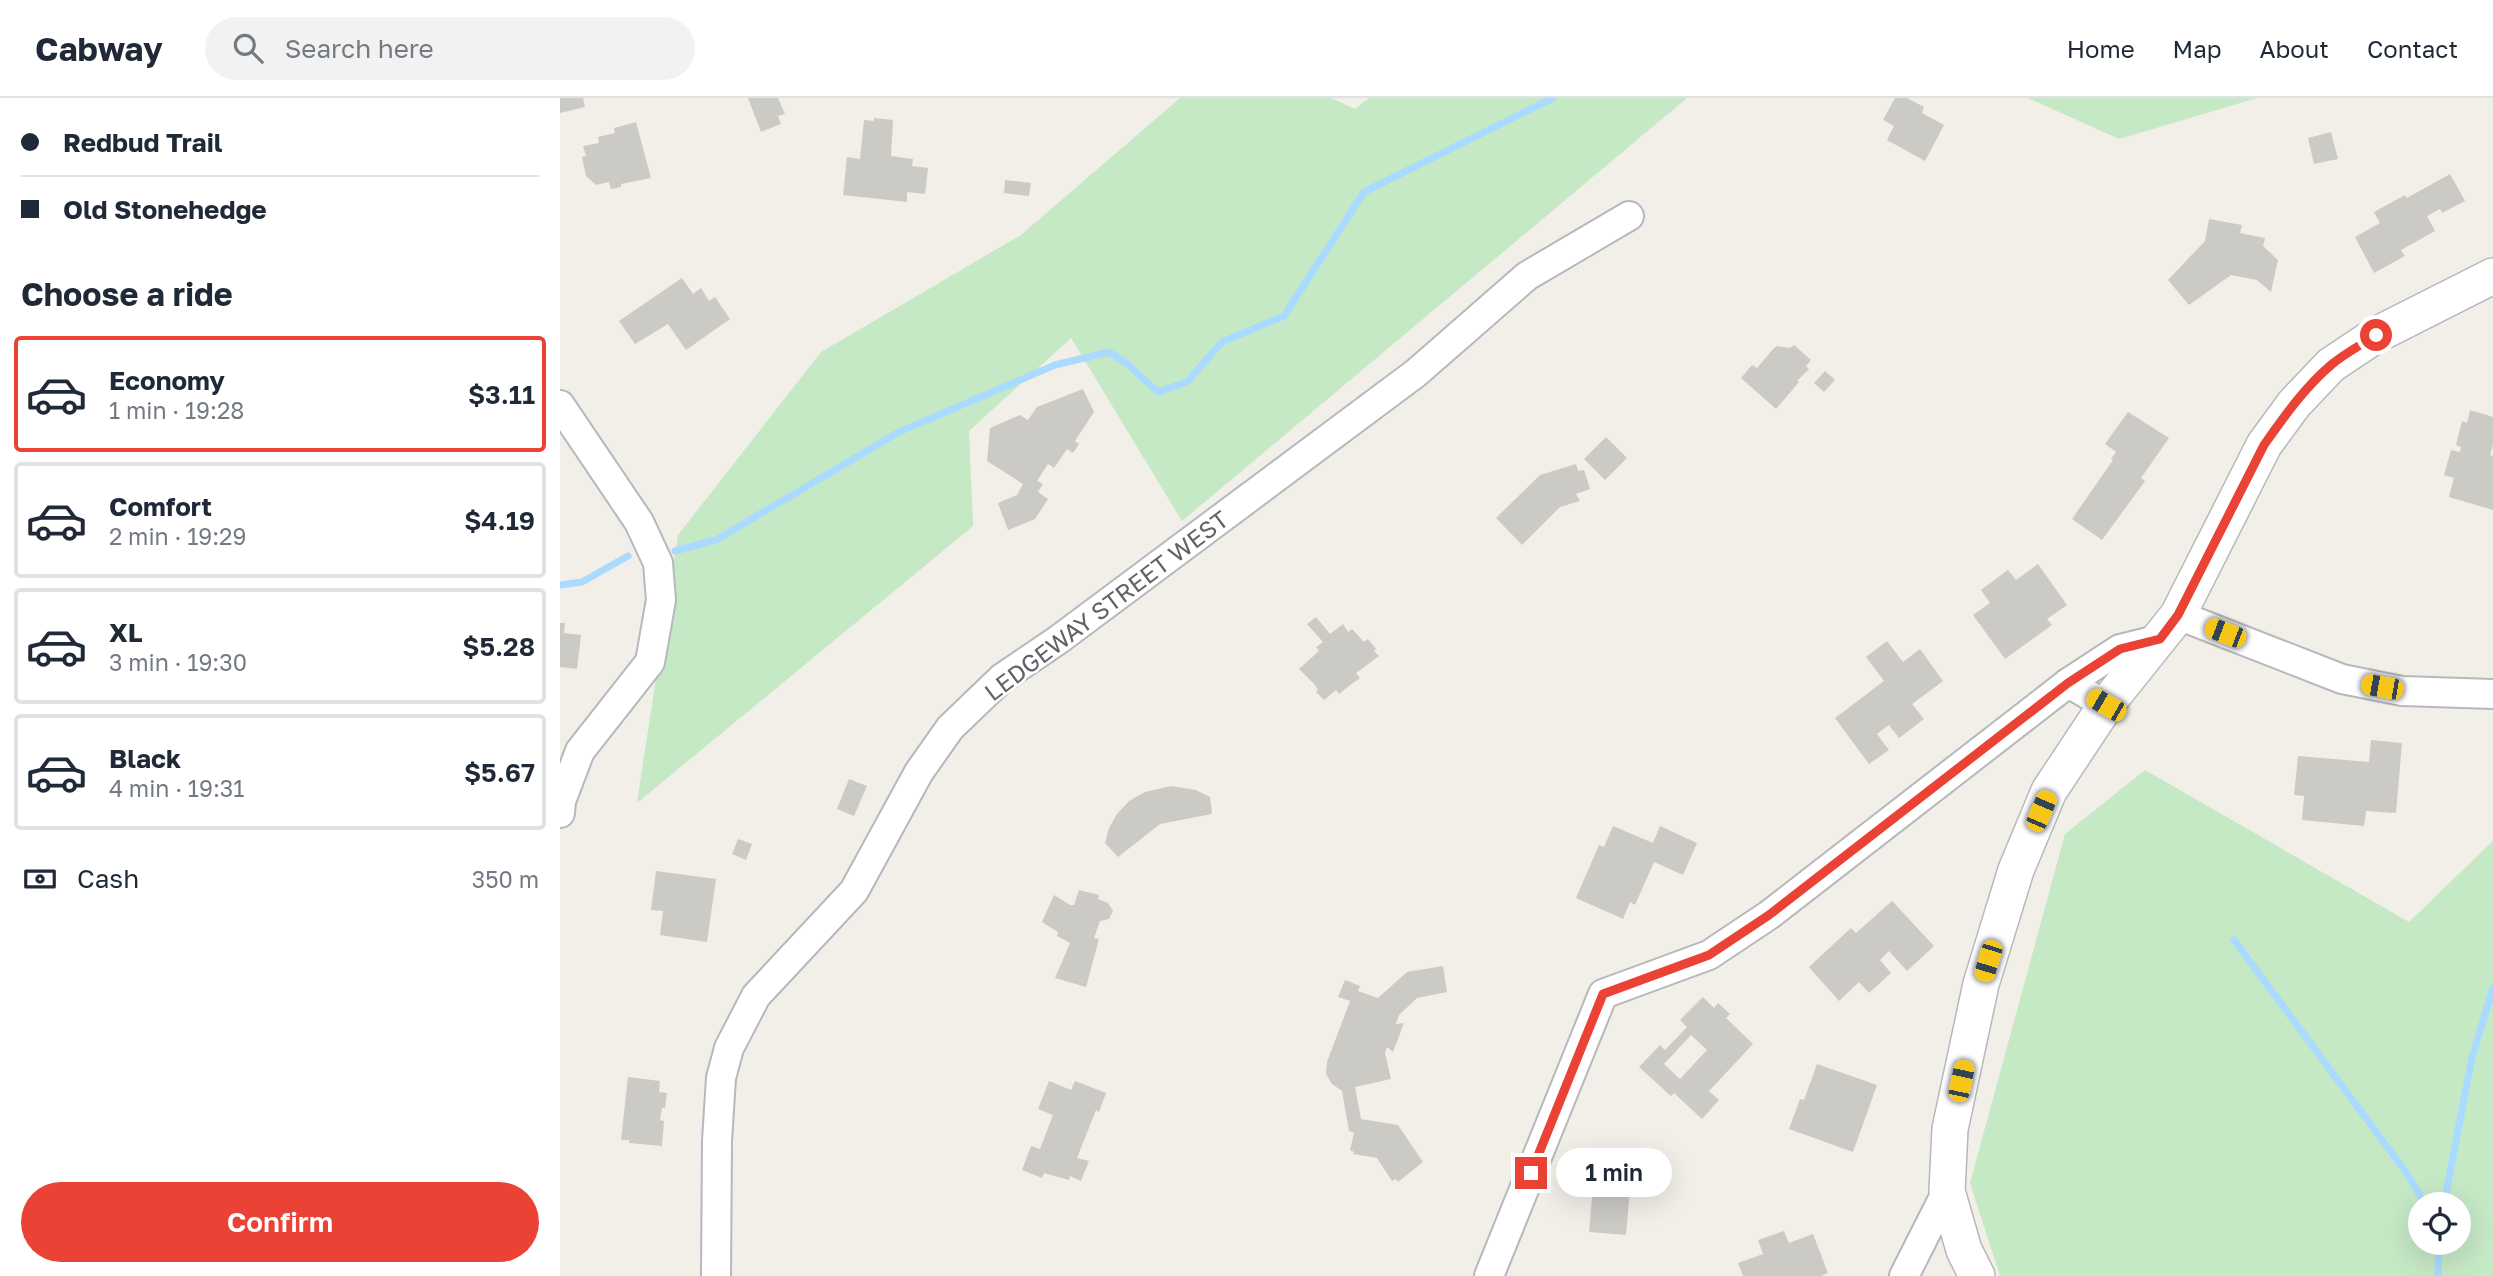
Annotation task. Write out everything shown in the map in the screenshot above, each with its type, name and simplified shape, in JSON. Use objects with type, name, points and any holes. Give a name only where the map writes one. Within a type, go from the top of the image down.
[{"type":"street","name":"LEDGEWAY STREET WEST","points":[[716,1276],[717,1141],[721,1078],[729,1048],[756,996],[854,891],[919,772],[950,728],[1002,678],[1058,640],[1416,373],[1527,275],[1629,216]]},
{"type":"street","points":[[1978,1276],[1964,1250],[1947,1191],[1950,1129],[1981,984],[2016,870],[2049,792],[2106,705],[2169,627],[2264,445],[2294,404],[2330,365],[2376,335],[2493,276]]},
{"type":"street","points":[[560,405],[639,522],[658,563],[661,600],[650,662],[580,751],[561,802],[560,813]]},
{"type":"street","points":[[1489,1276],[1603,994],[1709,955],[1769,915],[2068,683],[2120,649],[2169,627],[2342,680],[2402,691],[2493,694]]},
{"type":"street","points":[[2068,683],[2106,705]]},
{"type":"street","points":[[1904,1276],[1947,1191]]},
{"type":"green space","points":[[1180,98],[1331,98],[1355,109],[1369,98],[1687,98],[1182,521],[1071,338],[969,431],[973,526],[637,803],[678,535],[821,352],[1021,235]]},
{"type":"green space","points":[[2028,98],[2257,98],[2119,139]]},
{"type":"green space","points":[[2145,770],[2409,922],[2493,841],[2493,1276],[2000,1276],[1970,1183],[2065,834]]},
{"type":"building","points":[[560,98],[583,98],[585,107],[560,113]]},
{"type":"building","points":[[748,98],[778,98],[785,114],[778,116],[781,124],[761,132]]},
{"type":"building","points":[[1895,98],[1907,98],[1924,107],[1922,113],[1944,125],[1925,161],[1887,140],[1894,126],[1883,120]]},
{"type":"building","points":[[874,118],[893,120],[891,156],[913,159],[912,166],[928,168],[925,194],[907,192],[907,202],[843,195],[847,157],[860,159],[864,120],[874,121]]},
{"type":"building","points":[[636,122],[651,178],[621,184],[621,187],[611,189],[609,182],[596,185],[586,176],[583,146],[599,143],[598,137],[615,133],[614,128]]},
{"type":"building","points":[[2331,132],[2338,159],[2314,164],[2308,138]]},
{"type":"building","points":[[2450,174],[2465,201],[2442,213],[2440,209],[2427,216],[2435,231],[2401,250],[2405,256],[2374,273],[2355,237],[2380,223],[2374,212],[2405,195],[2407,198]]},
{"type":"building","points":[[1005,180],[1031,183],[1029,196],[1004,193]]},
{"type":"building","points":[[2209,219],[2242,225],[2240,233],[2265,238],[2263,246],[2278,260],[2271,292],[2257,280],[2231,275],[2189,305],[2168,280],[2205,241]]},
{"type":"building","points":[[682,278],[693,294],[701,288],[709,301],[715,297],[730,319],[686,350],[668,324],[635,344],[619,321]]},
{"type":"building","points":[[1794,345],[1811,360],[1806,366],[1809,369],[1776,409],[1741,378],[1752,365],[1757,368],[1777,346],[1790,348]]},
{"type":"building","points":[[1825,371],[1835,380],[1824,392],[1814,383]]},
{"type":"building","points":[[1083,389],[1094,412],[1075,441],[1079,444],[1073,453],[1067,449],[1054,468],[1048,464],[1037,481],[1043,484],[1038,492],[1048,499],[1035,519],[1008,530],[998,503],[1017,495],[1023,484],[987,461],[990,428],[1020,415],[1028,420],[1037,407]]},
{"type":"building","points":[[2470,410],[2493,417],[2493,445],[2490,455],[2493,456],[2493,510],[2449,497],[2454,478],[2444,475],[2451,450],[2460,452],[2461,447],[2456,445],[2462,421],[2467,423]]},
{"type":"building","points":[[2128,412],[2169,438],[2141,478],[2145,481],[2102,540],[2072,519],[2113,460],[2111,459],[2116,452],[2105,444]]},
{"type":"building","points":[[1606,437],[1627,458],[1605,480],[1584,459]]},
{"type":"building","points":[[1576,464],[1578,471],[1584,470],[1590,489],[1576,494],[1580,501],[1560,507],[1522,545],[1496,518],[1540,475]]},
{"type":"building","points":[[2038,564],[2067,605],[2047,619],[2052,625],[2005,659],[1973,615],[1990,603],[1981,590],[2008,570],[2016,580]]},
{"type":"building","points":[[1316,617],[1330,634],[1343,624],[1348,632],[1352,629],[1364,642],[1368,639],[1379,656],[1356,673],[1360,678],[1339,694],[1336,690],[1324,700],[1316,692],[1318,690],[1315,685],[1299,669],[1319,651],[1316,647],[1323,642],[1307,624]]},
{"type":"building","points":[[560,623],[565,623],[564,633],[581,635],[577,669],[560,667]]},
{"type":"building","points":[[1887,641],[1903,662],[1920,649],[1943,681],[1912,704],[1924,719],[1899,738],[1889,725],[1877,734],[1889,750],[1869,764],[1835,718],[1884,681],[1866,657]]},
{"type":"building","points":[[2371,740],[2402,743],[2396,813],[2366,811],[2364,826],[2302,820],[2304,796],[2294,795],[2298,756],[2369,762]]},
{"type":"building","points":[[849,779],[867,786],[854,816],[837,809]]},
{"type":"building","points":[[1171,786],[1196,790],[1210,797],[1212,814],[1160,824],[1118,857],[1105,843],[1117,814],[1129,801],[1145,792]]},
{"type":"building","points":[[1613,826],[1653,843],[1660,826],[1697,843],[1683,875],[1654,862],[1635,905],[1630,902],[1623,919],[1576,898],[1599,845],[1604,847]]},
{"type":"building","points":[[738,839],[752,844],[746,860],[732,854]]},
{"type":"building","points":[[656,871],[716,879],[707,942],[660,935],[663,911],[651,910]]},
{"type":"building","points":[[1079,890],[1099,895],[1098,899],[1108,903],[1113,911],[1109,919],[1100,921],[1094,938],[1099,939],[1086,987],[1055,978],[1070,943],[1057,936],[1058,932],[1042,922],[1054,895],[1074,905]]},
{"type":"building","points":[[1892,901],[1934,946],[1907,971],[1889,951],[1880,960],[1891,973],[1869,993],[1859,982],[1839,1001],[1809,967],[1851,928],[1856,933]]},
{"type":"building","points":[[1443,966],[1447,992],[1417,998],[1399,1015],[1396,1024],[1404,1023],[1393,1052],[1387,1047],[1385,1053],[1391,1079],[1355,1087],[1361,1119],[1398,1125],[1423,1162],[1398,1182],[1396,1179],[1392,1181],[1377,1158],[1353,1154],[1350,1150],[1354,1133],[1349,1131],[1342,1091],[1332,1084],[1326,1074],[1327,1062],[1350,1001],[1338,997],[1345,980],[1360,986],[1358,991],[1378,998],[1407,972]]},
{"type":"building","points":[[1703,997],[1714,1008],[1718,1003],[1730,1014],[1726,1018],[1753,1044],[1709,1091],[1719,1100],[1702,1119],[1674,1093],[1671,1096],[1639,1067],[1660,1045],[1665,1050],[1687,1027],[1680,1020]],"holes":[[[1691,1035],[1707,1050],[1680,1079],[1664,1064]]]},
{"type":"building","points":[[1817,1064],[1877,1085],[1853,1152],[1789,1129],[1800,1099],[1804,1100]]},
{"type":"building","points":[[628,1077],[660,1081],[659,1092],[667,1093],[660,1120],[664,1121],[662,1146],[621,1140]]},
{"type":"building","points":[[1049,1081],[1071,1090],[1075,1081],[1106,1093],[1099,1112],[1096,1110],[1077,1158],[1089,1161],[1081,1181],[1070,1176],[1069,1180],[1044,1173],[1042,1178],[1022,1170],[1031,1146],[1040,1149],[1053,1115],[1038,1109]]},
{"type":"building","points":[[1596,1152],[1633,1155],[1626,1235],[1589,1232]]},
{"type":"building","points":[[1784,1231],[1789,1243],[1813,1234],[1828,1273],[1821,1276],[1743,1276],[1738,1263],[1763,1254],[1758,1240]]},
{"type":"waterway","points":[[675,551],[716,540],[899,432],[1055,365],[1109,352],[1126,363],[1158,392],[1187,382],[1222,342],[1284,316],[1364,192],[1553,98]]},
{"type":"waterway","points":[[560,585],[582,582],[628,556]]},
{"type":"waterway","points":[[2234,940],[2418,1192]]},
{"type":"waterway","points":[[2446,1192],[2472,1057],[2493,988]]},
{"type":"waterway","points":[[2438,1276],[2439,1255]]},
{"type":"route","points":[[1531,1173],[1603,994],[1709,955],[1769,915],[2068,683],[2120,649],[2160,639],[2178,615],[2264,445],[2294,404],[2330,365],[2376,335]]}]
